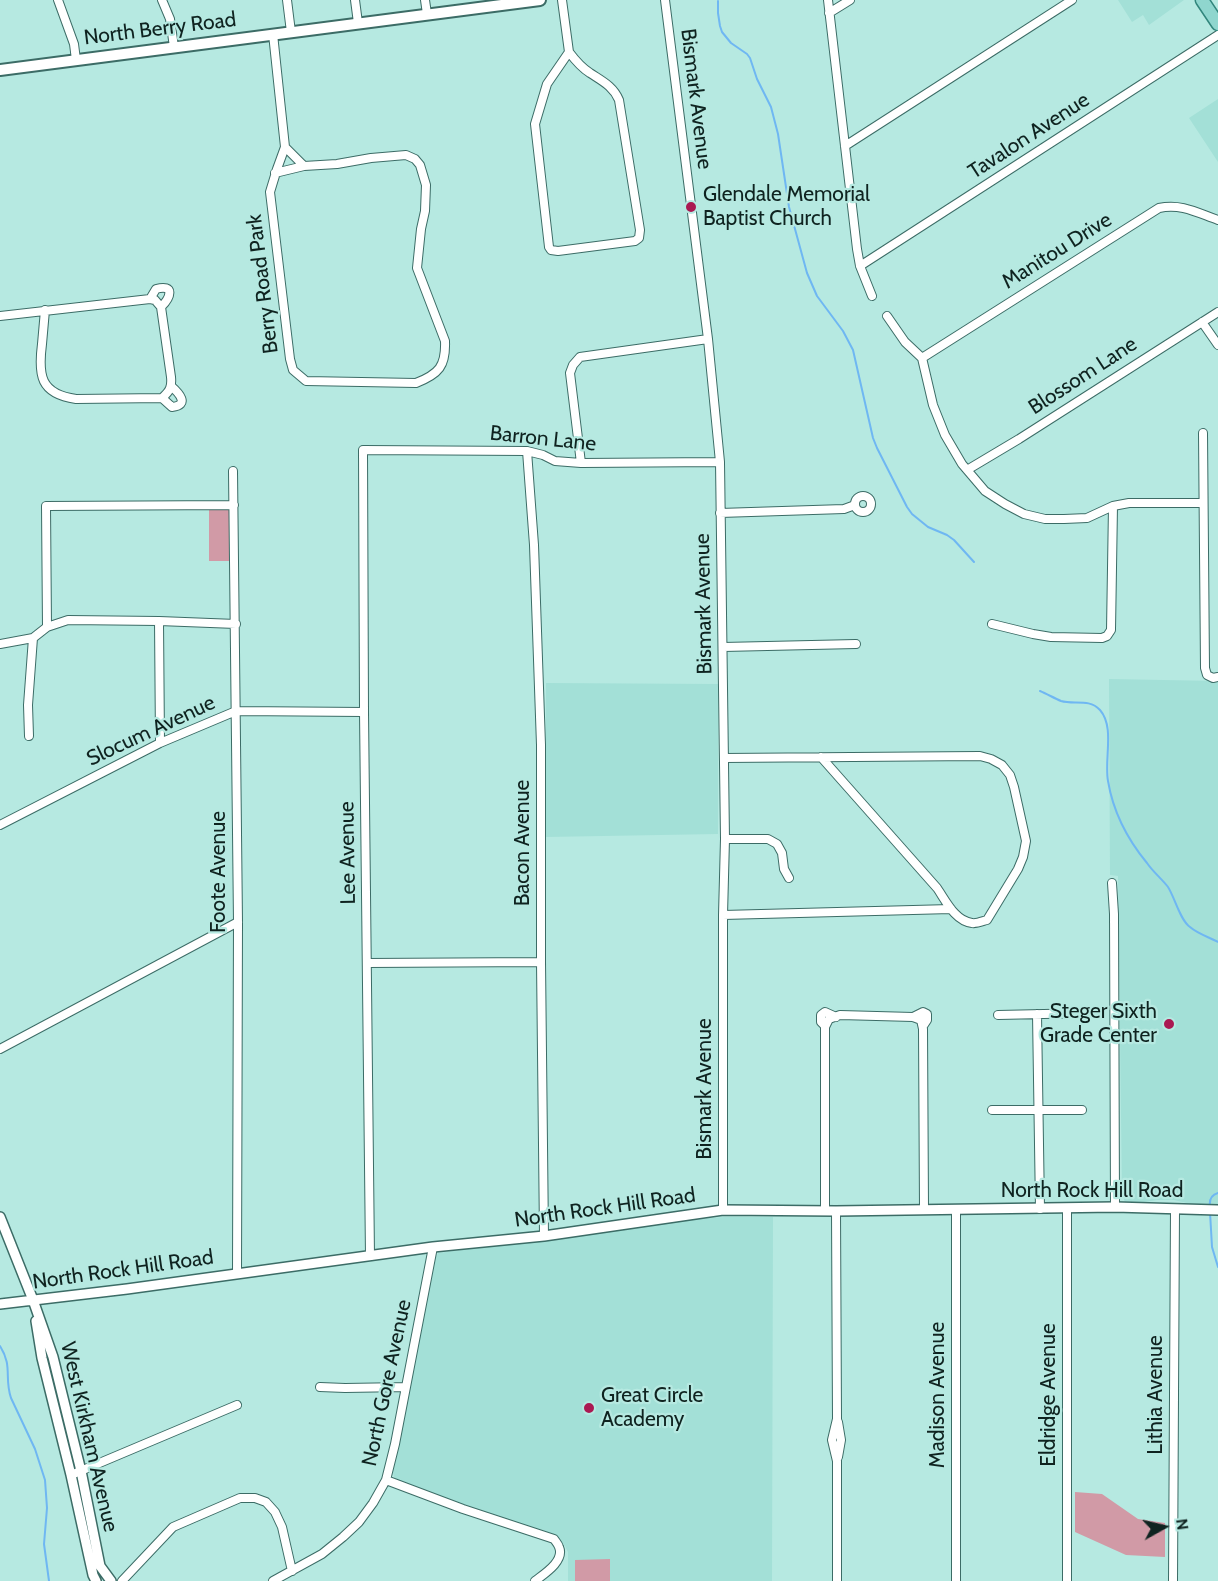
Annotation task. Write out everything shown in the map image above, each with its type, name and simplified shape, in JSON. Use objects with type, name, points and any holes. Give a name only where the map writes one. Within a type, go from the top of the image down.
[{"type":"main road","name":"North Berry Road","points":[[0,70],[540,0]]},
{"type":"main road","points":[[1202,0],[1218,24]]},
{"type":"street","points":[[58,0],[74,44],[76,60]]},
{"type":"street","points":[[162,0],[170,19],[174,47]]},
{"type":"street","points":[[287,0],[291,32]]},
{"type":"street","points":[[355,0],[358,23]]},
{"type":"street","points":[[425,0],[427,14]]},
{"type":"street","points":[[562,0],[569,52],[581,66],[605,82],[616,93],[619,100],[640,230],[636,241],[558,251],[551,250],[549,247],[535,124],[547,84],[569,52]]},
{"type":"street","name":"Bismark Avenue","points":[[665,0],[708,339],[720,462],[725,839],[723,1210]]},
{"type":"street","points":[[828,0],[860,266],[872,296]]},
{"type":"street","points":[[829,13],[850,0]]},
{"type":"street","points":[[845,146],[1072,0]]},
{"type":"street","name":"Berry Road Park","points":[[273,34],[285,147],[275,173],[270,192],[293,370],[306,381],[416,383],[439,371],[444,361],[446,341],[417,268],[425,211],[426,185],[416,159],[406,155],[370,158],[337,164],[304,166],[275,173]]},
{"type":"street","name":"Tavalon Avenue","points":[[860,266],[1218,35]]},
{"type":"street","points":[[285,147],[304,166]]},
{"type":"street","name":"Manitou Drive","points":[[922,358],[1159,208],[1179,206],[1218,219]]},
{"type":"street","points":[[0,316],[45,310],[155,302],[171,386],[168,393],[162,398],[76,399],[54,392],[41,376],[39,366],[45,310]]},
{"type":"street","name":"Blossom Lane","points":[[967,470],[1218,312]]},
{"type":"street","points":[[887,316],[905,342],[922,358],[933,405],[945,435],[967,470],[986,491],[1005,504],[1024,514],[1045,519],[1087,518],[1113,506],[1138,502],[1203,503]]},
{"type":"street","points":[[1202,322],[1218,345]]},
{"type":"street","points":[[581,463],[570,373],[580,357],[708,339]]},
{"type":"street","points":[[162,398],[172,407],[177,407],[180,403],[181,395],[171,386]]},
{"type":"street","points":[[1203,433],[1205,668],[1207,675],[1213,678],[1218,677]]},
{"type":"street","name":"Barron Lane","points":[[363,450],[527,451],[555,461],[581,463],[720,462]]},
{"type":"street","name":"Lee Avenue","points":[[363,450],[370,1256]]},
{"type":"street","name":"Bacon Avenue","points":[[527,451],[534,545],[541,745],[544,1236]]},
{"type":"street","name":"Foote Avenue","points":[[233,471],[238,922],[237,1273]]},
{"type":"street","points":[[46,627],[46,506],[234,505]]},
{"type":"street","points":[[720,513],[844,509],[855,506]]},
{"type":"street","points":[[992,624],[1051,636],[1102,638],[1107,636],[1112,630],[1113,506]]},
{"type":"street","points":[[0,644],[33,638],[46,627],[68,620],[236,624]]},
{"type":"street","points":[[159,621],[160,743]]},
{"type":"street","points":[[29,736],[28,705],[33,638]]},
{"type":"street","points":[[723,646],[856,644]]},
{"type":"street","name":"Slocum Avenue","points":[[0,825],[160,743],[236,711],[364,712]]},
{"type":"street","points":[[724,758],[821,757],[980,756],[1002,765],[1010,775],[1014,787],[1026,841],[1018,869],[987,920],[973,924],[959,918],[937,888],[821,757]]},
{"type":"street","points":[[725,839],[768,839],[777,844],[782,853],[784,870],[789,878]]},
{"type":"street","points":[[1112,883],[1115,1208]]},
{"type":"street","points":[[723,915],[951,909]]},
{"type":"street","points":[[0,1049],[238,922]]},
{"type":"street","points":[[367,963],[541,962]]},
{"type":"street","points":[[998,1015],[1089,1013]]},
{"type":"street","points":[[1037,1014],[1040,1209]]},
{"type":"street","points":[[825,1210],[830,1021],[840,1015],[919,1021],[924,1209]]},
{"type":"street","points":[[993,1110],[1082,1110]]},
{"type":"street","name":"North Rock Hill Road","points":[[0,1304],[433,1247],[544,1236],[723,1210],[1115,1208],[1218,1210]]},
{"type":"street","name":"Eldridge Avenue","points":[[1067,1209],[1067,1581]]},
{"type":"street","name":"Lithia Avenue","points":[[1173,1581],[1175,1209]]},
{"type":"street","name":"Madison Avenue","points":[[956,1210],[956,1581]]},
{"type":"street","points":[[836,1211],[837,1419],[841,1440],[837,1461],[837,1581]]},
{"type":"street","name":"West Kirkham Avenue","points":[[0,1217],[53,1357],[81,1471],[100,1566],[111,1581]]},
{"type":"street","name":"North Gore Avenue","points":[[273,1581],[322,1554],[359,1522],[386,1480],[433,1247]]},
{"type":"street","name":"West Kirkham Avenue","points":[[33,1300],[42,1359],[94,1579]]},
{"type":"street","points":[[320,1386],[405,1387]]},
{"type":"street","points":[[71,1475],[237,1405]]},
{"type":"street","points":[[386,1480],[463,1509],[554,1539],[560,1548],[560,1556],[550,1569],[535,1581]]},
{"type":"street","points":[[122,1581],[174,1527],[240,1498],[255,1498],[266,1502],[275,1512],[282,1527],[292,1571]]},
{"type":"shaded area","points":[[1118,0],[1184,0],[1149,25],[1143,15],[1132,22]]},
{"type":"shaded area","points":[[1218,99],[1218,162],[1189,118]]},
{"type":"shaded area","points":[[209,510],[229,510],[229,561],[209,561]]},
{"type":"shaded area","name":"Steger Sixth Grade Center","points":[[1109,679],[1218,681],[1218,1205],[1195,1205],[1174,1200],[1132,1204],[1125,1202],[1122,1195],[1118,876],[1110,875]]},
{"type":"shaded area","points":[[546,683],[718,684],[718,834],[546,837]]},
{"type":"shaded area","name":"Great Circle Academy","points":[[725,1217],[773,1217],[772,1581],[568,1581],[568,1552],[558,1537],[472,1509],[394,1477],[393,1472],[438,1253]]},
{"type":"shaded area","points":[[1075,1492],[1102,1494],[1138,1519],[1165,1523],[1165,1557],[1126,1555],[1075,1532]]},
{"type":"shaded area","points":[[610,1559],[610,1581],[575,1581],[575,1560]]},
{"type":"waterway","points":[[718,1],[722,32],[731,43],[750,58],[757,79],[771,107],[778,134],[789,207],[807,273],[817,296],[843,331],[853,350],[877,448],[912,514],[928,527],[954,540],[974,562]]},
{"type":"waterway","points":[[1040,691],[1061,701],[1091,704],[1100,710],[1107,725],[1108,781],[1122,825],[1140,854],[1168,887],[1186,924],[1196,932],[1218,942]]},
{"type":"waterway","points":[[1210,1207],[1211,1198],[1218,1193]]},
{"type":"waterway","points":[[1210,1212],[1212,1247],[1218,1267]]},
{"type":"waterway","points":[[0,1346],[6,1360],[11,1398],[35,1449],[45,1480],[47,1508],[44,1544],[49,1581]]},
{"type":"place","name":"Glendale Memorial Baptist Church","points":[[691,207]]},
{"type":"place","name":"Steger Sixth Grade Center","points":[[1169,1024]]},
{"type":"place","name":"Great Circle Academy","points":[[589,1408]]}]
